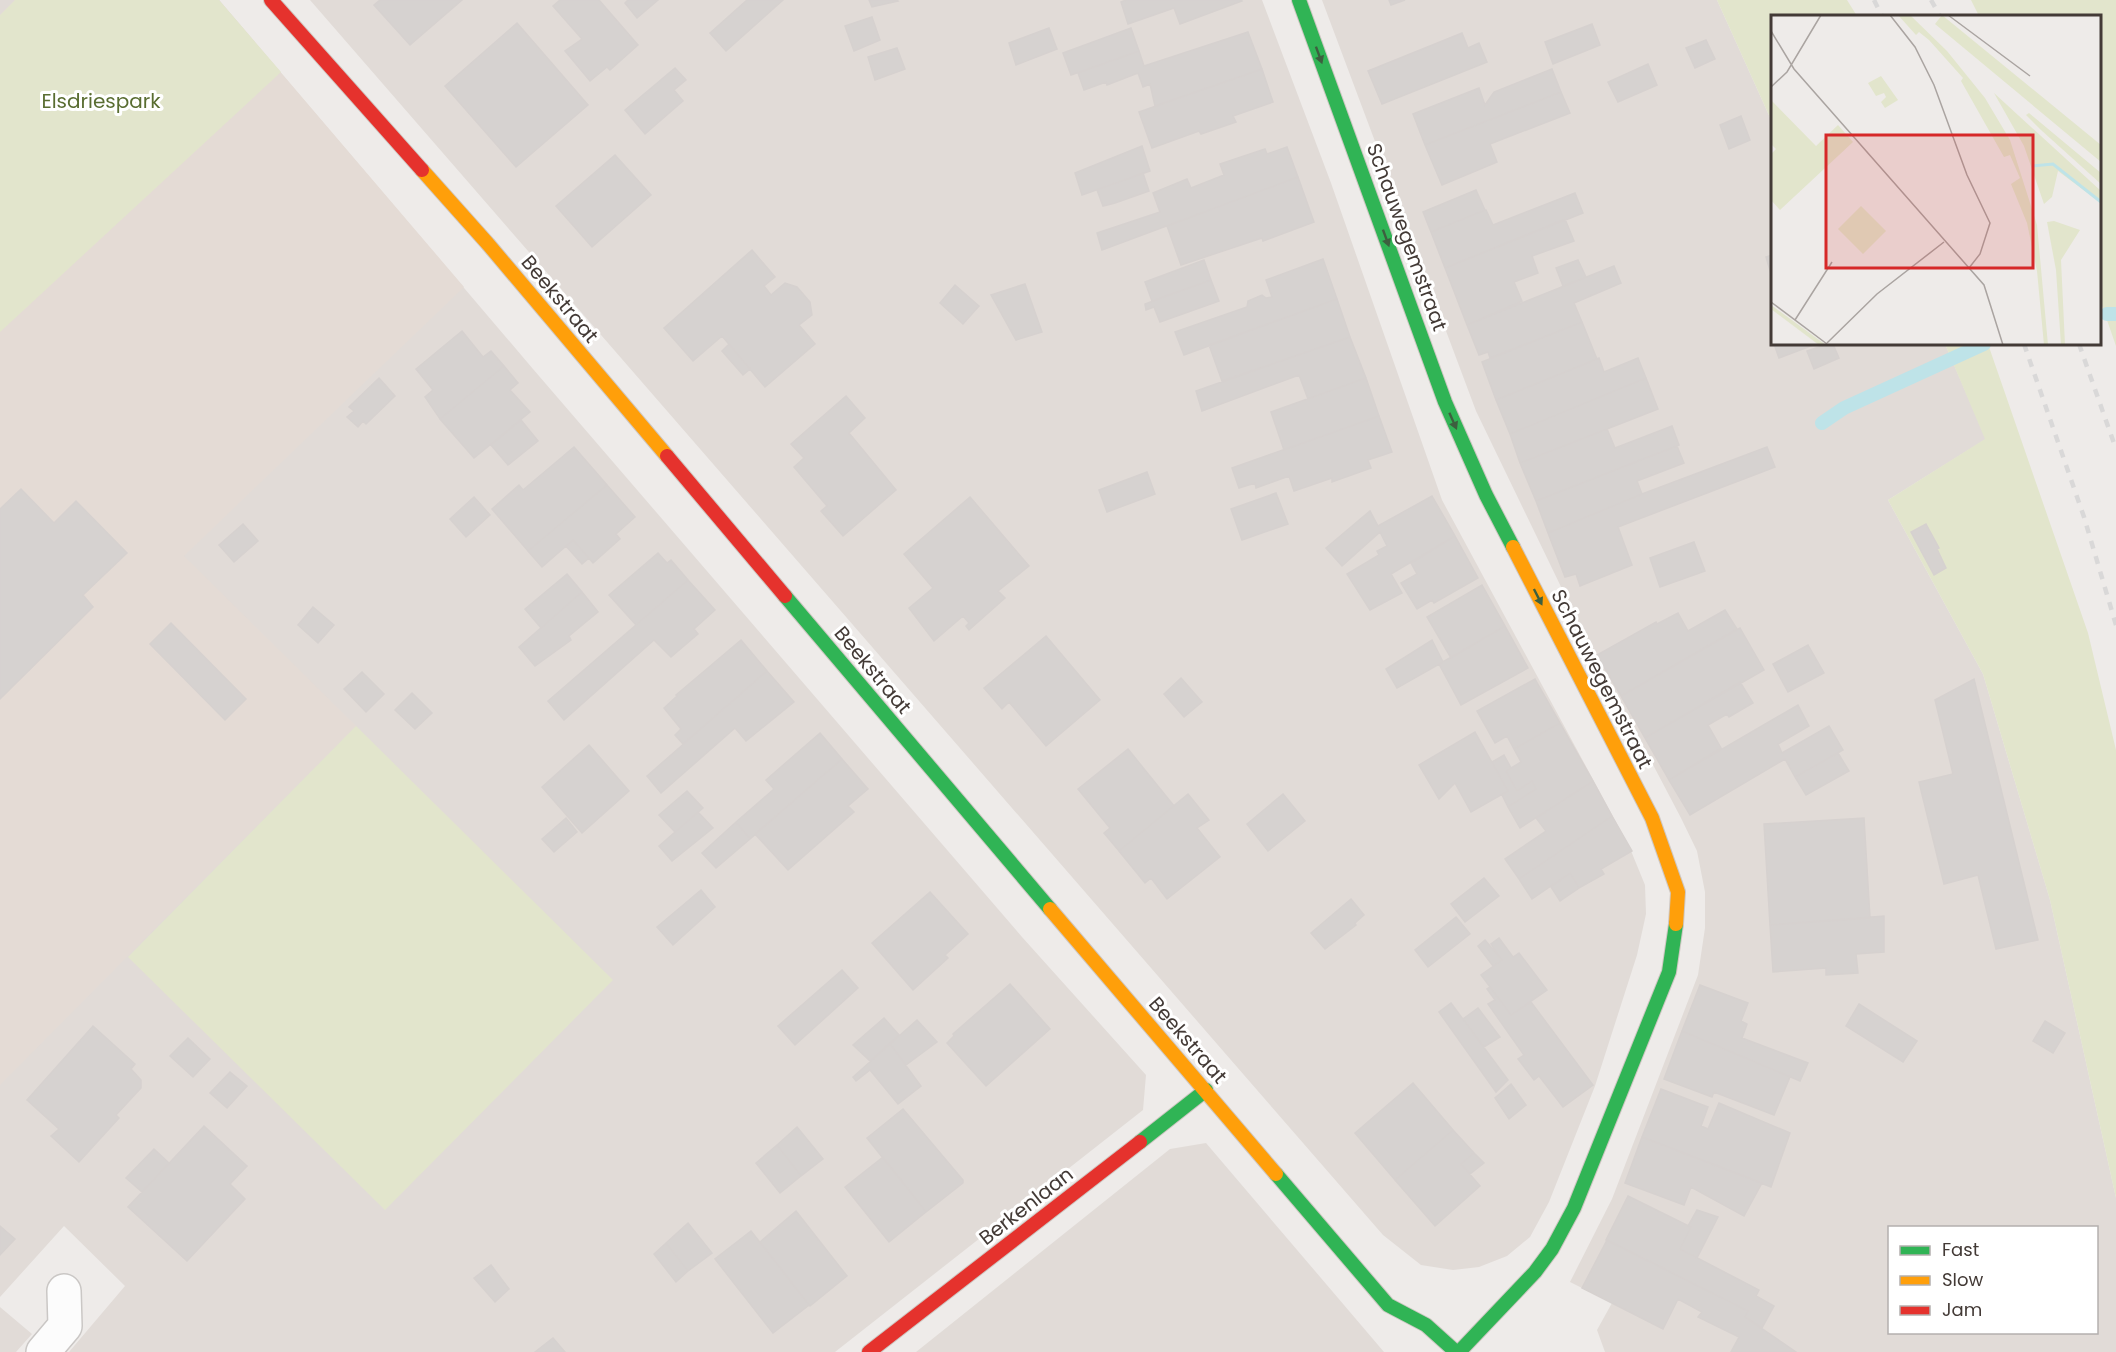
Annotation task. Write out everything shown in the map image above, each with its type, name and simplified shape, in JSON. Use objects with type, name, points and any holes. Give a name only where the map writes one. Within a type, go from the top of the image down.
[{"type":"street","name":"Beekstraat","points":[[271,0],[488,244],[975,821],[1388,1305],[1426,1325],[1457,1352]]},
{"type":"street","name":"Schauwegemstraat","points":[[1299,0],[1445,402],[1486,495],[1652,818],[1678,892],[1676,932],[1669,972],[1574,1208],[1552,1250],[1534,1272],[1457,1352]]},
{"type":"street","name":"Berkenlaan","points":[[869,1352],[1206,1090]]},
{"type":"street","points":[[43,1352],[65,1326],[64,1291]]},
{"type":"shaded area","points":[[0,0],[219,0],[1022,937],[1146,1075],[1143,1110],[835,1352],[69,1352],[125,1286],[64,1226],[0,1297]]},
{"type":"shaded area","points":[[15,0],[219,0],[464,287],[184,556],[356,726],[0,1085],[0,15]]},
{"type":"shaded area","points":[[310,0],[1262,0],[1331,183],[1442,500],[1629,846],[1645,885],[1646,914],[1637,955],[1595,1086],[1549,1202],[1530,1237],[1507,1256],[1479,1267],[1453,1270],[1421,1265],[1383,1235]]},
{"type":"shaded area","points":[[1322,0],[1717,0],[1771,120],[1771,345],[1945,345],[1986,439],[1888,500],[1983,674],[2050,900],[2116,1198],[2116,1352],[1605,1352],[1597,1330],[1612,1303],[1570,1282],[1612,1199],[1698,975],[1705,928],[1705,892],[1697,851],[1578,622],[1476,411]]},
{"type":"shaded area","points":[[1206,1143],[1384,1352],[916,1352],[1170,1149]]},
{"type":"shaded area","points":[[0,1307],[32,1334],[16,1352],[0,1352]]},
{"type":"green space","name":"Elsdriespark","points":[[15,0],[219,0],[281,72],[0,332],[0,15]]},
{"type":"green space","points":[[1717,0],[1847,0],[1856,15],[1771,15],[1771,120]]},
{"type":"green space","points":[[1971,0],[2116,0],[2116,346],[2101,303],[2101,15],[1978,15]]},
{"type":"green space","points":[[1945,345],[1988,345],[2088,633],[2116,750],[2116,1198],[2050,900],[1983,674],[1888,500],[1985,439]]},
{"type":"green space","points":[[356,726],[613,980],[385,1210],[128,957]]},
{"type":"building","points":[[380,0],[462,0],[410,45],[374,5]]},
{"type":"building","points":[[560,0],[599,0],[638,45],[610,70],[607,67],[590,81],[565,51],[582,39],[553,6]]},
{"type":"building","points":[[628,0],[658,0],[637,18],[625,3]]},
{"type":"building","points":[[747,0],[783,0],[726,51],[710,33]]},
{"type":"building","points":[[869,0],[897,0],[898,1],[872,7]]},
{"type":"building","points":[[1126,0],[1242,1],[1180,24],[1174,8],[1128,24],[1121,2]]},
{"type":"building","points":[[1389,0],[1405,0],[1391,5]]},
{"type":"building","points":[[872,17],[880,40],[854,51],[845,26]]},
{"type":"building","points":[[517,23],[588,105],[516,167],[445,86]]},
{"type":"building","points":[[1592,24],[1600,45],[1553,64],[1545,42]]},
{"type":"building","points":[[1049,28],[1057,49],[1016,65],[1009,43]]},
{"type":"building","points":[[1131,28],[1139,51],[1071,75],[1063,53]]},
{"type":"building","points":[[1248,32],[1262,69],[1155,106],[1150,84],[1143,87],[1138,73],[1107,85],[1106,82],[1084,90],[1078,73],[1139,51],[1144,66]]},
{"type":"building","points":[[1462,33],[1468,48],[1479,43],[1487,62],[1382,104],[1368,71]]},
{"type":"building","points":[[1706,40],[1715,59],[1695,68],[1686,48]]},
{"type":"building","points":[[897,48],[905,69],[875,80],[868,57]]},
{"type":"building","points":[[1648,64],[1657,85],[1618,102],[1608,82]]},
{"type":"building","points":[[675,68],[686,80],[674,90],[683,101],[645,134],[625,110]]},
{"type":"building","points":[[1262,69],[1273,102],[1233,116],[1236,122],[1201,134],[1199,131],[1152,148],[1139,112]]},
{"type":"building","points":[[1552,69],[1561,92],[1425,145],[1413,114],[1479,88],[1485,105],[1494,92]]},
{"type":"building","points":[[1561,92],[1570,113],[1490,144],[1497,162],[1442,185],[1425,145]]},
{"type":"building","points":[[1741,116],[1750,140],[1729,149],[1720,125]]},
{"type":"building","points":[[1142,146],[1150,171],[1082,195],[1075,173]]},
{"type":"building","points":[[1287,147],[1298,177],[1102,250],[1097,233],[1160,212],[1153,193],[1187,179],[1191,188],[1224,175],[1220,164],[1265,149],[1267,154]]},
{"type":"building","points":[[615,155],[651,195],[592,247],[556,206]]},
{"type":"building","points":[[1143,173],[1149,191],[1103,206],[1097,190]]},
{"type":"building","points":[[1298,177],[1314,222],[1263,241],[1262,238],[1181,265],[1167,226]]},
{"type":"building","points":[[1476,190],[1485,210],[1431,232],[1423,212]]},
{"type":"building","points":[[1575,193],[1583,213],[1445,268],[1431,232],[1485,210],[1493,225]]},
{"type":"building","points":[[1565,219],[1574,241],[1532,256],[1538,273],[1514,282],[1522,301],[1467,325],[1445,268]]},
{"type":"building","points":[[752,250],[775,277],[764,286],[771,295],[785,283],[797,287],[810,302],[812,315],[799,325],[815,344],[765,387],[722,336],[693,361],[664,328]]},
{"type":"building","points":[[1771,255],[1771,274],[1766,257]]},
{"type":"building","points":[[1323,259],[1337,299],[1184,355],[1175,332],[1247,307],[1248,301],[1262,295],[1266,298],[1272,297],[1266,280]]},
{"type":"building","points":[[1204,260],[1211,280],[1152,301],[1145,282]]},
{"type":"building","points":[[1578,260],[1586,277],[1563,286],[1556,268]]},
{"type":"building","points":[[1614,266],[1621,283],[1574,303],[1582,322],[1490,358],[1488,352],[1479,355],[1467,325]]},
{"type":"building","points":[[1211,280],[1219,301],[1160,322],[1154,307],[1146,310],[1145,304]]},
{"type":"building","points":[[1025,284],[1042,332],[1016,340],[991,295]]},
{"type":"building","points":[[955,285],[979,306],[963,324],[940,303]]},
{"type":"building","points":[[1337,299],[1350,337],[1222,381],[1209,345]]},
{"type":"building","points":[[1582,322],[1597,359],[1496,400],[1482,362]]},
{"type":"building","points":[[462,331],[483,357],[491,351],[504,366],[440,419],[425,397],[433,390],[416,369]]},
{"type":"building","points":[[1350,337],[1366,378],[1308,399],[1299,375],[1202,411],[1196,391]]},
{"type":"building","points":[[729,344],[750,369],[743,375],[722,351]]},
{"type":"building","points":[[1774,345],[1813,345],[1779,358]]},
{"type":"building","points":[[1825,345],[1833,345],[1839,358],[1814,369],[1807,351]]},
{"type":"building","points":[[1599,358],[1604,372],[1638,358],[1646,378],[1510,434],[1496,400]]},
{"type":"building","points":[[504,366],[518,383],[510,390],[530,412],[474,458],[440,419]]},
{"type":"building","points":[[379,378],[395,396],[366,424],[363,421],[358,427],[347,417],[354,411],[349,407]]},
{"type":"building","points":[[1366,378],[1379,416],[1284,450],[1271,412]]},
{"type":"building","points":[[1646,378],[1658,409],[1520,463],[1510,434]]},
{"type":"building","points":[[846,396],[865,418],[849,433],[896,490],[843,536],[821,511],[827,506],[794,467],[804,458],[791,444]]},
{"type":"building","points":[[1379,416],[1392,452],[1368,460],[1371,468],[1332,482],[1332,478],[1294,491],[1289,476],[1256,488],[1255,483],[1239,488],[1232,468]]},
{"type":"building","points":[[521,420],[538,441],[508,465],[491,445]]},
{"type":"building","points":[[1672,426],[1679,445],[1536,501],[1520,463],[1607,429],[1615,448]]},
{"type":"building","points":[[1677,446],[1684,463],[1637,481],[1642,494],[1548,533],[1536,501]]},
{"type":"building","points":[[574,447],[607,485],[528,551],[492,509],[519,485],[523,490]]},
{"type":"building","points":[[1767,447],[1775,467],[1618,527],[1632,565],[1580,586],[1576,574],[1565,577],[1548,533],[1642,494]]},
{"type":"building","points":[[1147,472],[1155,494],[1107,512],[1099,490]]},
{"type":"building","points":[[607,485],[635,517],[616,534],[620,539],[593,563],[573,540],[542,567],[528,551]]},
{"type":"building","points":[[21,489],[54,523],[76,501],[127,553],[83,595],[93,607],[0,699],[0,509]]},
{"type":"building","points":[[1276,493],[1288,524],[1242,540],[1231,509]]},
{"type":"building","points":[[1432,496],[1455,536],[1391,574],[1402,593],[1370,610],[1347,574],[1379,555],[1377,551],[1387,546],[1380,532],[1342,566],[1326,548],[1370,511],[1378,526]]},
{"type":"building","points":[[474,497],[490,515],[466,537],[450,519]]},
{"type":"building","points":[[970,497],[1029,566],[998,591],[1005,598],[969,630],[966,626],[969,623],[963,616],[934,641],[909,608],[933,588],[904,554]]},
{"type":"building","points":[[243,524],[258,541],[234,562],[219,545]]},
{"type":"building","points":[[1926,524],[1939,548],[1937,549],[1946,568],[1934,575],[1911,532]]},
{"type":"building","points":[[1455,536],[1478,578],[1434,603],[1432,600],[1417,609],[1401,583],[1417,574],[1411,563]]},
{"type":"building","points":[[573,540],[589,558],[582,564],[566,546]]},
{"type":"building","points":[[1694,542],[1705,571],[1660,587],[1650,558]]},
{"type":"building","points":[[658,553],[667,563],[671,560],[688,580],[636,625],[609,595]]},
{"type":"building","points":[[567,574],[582,592],[541,628],[525,609]]},
{"type":"building","points":[[688,580],[715,610],[694,629],[698,634],[671,657],[654,640],[564,720],[548,701]]},
{"type":"building","points":[[1482,585],[1505,626],[1451,658],[1427,617]]},
{"type":"building","points":[[582,592],[598,612],[569,636],[571,640],[535,666],[519,647]]},
{"type":"building","points":[[313,607],[334,625],[318,643],[298,625]]},
{"type":"building","points":[[1725,610],[1737,629],[1621,696],[1597,655],[1656,622],[1657,624],[1678,613],[1688,631]]},
{"type":"building","points":[[171,623],[246,699],[225,720],[150,644]]},
{"type":"building","points":[[1505,626],[1528,668],[1461,705],[1439,664]]},
{"type":"building","points":[[1740,628],[1764,670],[1645,738],[1621,696]]},
{"type":"building","points":[[1046,636],[1100,700],[1046,746],[1009,702],[1002,709],[984,688]]},
{"type":"building","points":[[741,640],[767,671],[683,744],[675,735],[681,729],[664,708],[676,695]]},
{"type":"building","points":[[1432,640],[1443,662],[1397,688],[1386,669]]},
{"type":"building","points":[[1808,645],[1824,673],[1788,692],[1773,664]]},
{"type":"building","points":[[767,671],[794,702],[746,741],[735,728],[661,793],[647,776]]},
{"type":"building","points":[[362,672],[384,694],[366,712],[344,689]]},
{"type":"building","points":[[1181,678],[1202,702],[1184,717],[1164,694]]},
{"type":"building","points":[[1535,679],[1560,723],[1514,749],[1507,736],[1495,743],[1477,711]]},
{"type":"building","points":[[1974,679],[2038,940],[1996,949],[1978,875],[1944,884],[1919,782],[1953,774],[1935,700]]},
{"type":"building","points":[[1740,682],[1753,703],[1729,717],[1727,714],[1708,725],[1721,748],[1669,780],[1645,738]]},
{"type":"building","points":[[412,693],[432,713],[415,729],[395,710]]},
{"type":"building","points":[[1798,705],[1809,726],[1778,744],[1782,753],[1829,726],[1843,750],[1795,777],[1785,759],[1690,815],[1669,780]]},
{"type":"building","points":[[1560,723],[1593,781],[1520,828],[1508,807],[1536,789],[1532,781],[1517,791],[1506,771],[1521,762],[1514,749]]},
{"type":"building","points":[[1475,732],[1508,791],[1471,812],[1455,783],[1439,799],[1419,765]]},
{"type":"building","points":[[820,733],[842,759],[750,839],[736,822],[774,789],[766,780]]},
{"type":"building","points":[[589,745],[629,791],[582,833],[542,787]]},
{"type":"building","points":[[1128,749],[1174,806],[1119,851],[1104,833],[1110,828],[1078,789]]},
{"type":"building","points":[[1838,753],[1849,771],[1806,795],[1795,777]]},
{"type":"building","points":[[1504,755],[1511,768],[1506,771],[1517,791],[1532,781],[1536,789],[1508,807],[1502,795],[1508,791],[1492,762]]},
{"type":"building","points":[[842,759],[868,789],[848,806],[854,812],[788,870],[755,834]]},
{"type":"building","points":[[1593,781],[1612,816],[1519,879],[1505,859],[1546,831],[1536,818]]},
{"type":"building","points":[[687,791],[703,808],[675,832],[659,815]]},
{"type":"building","points":[[1188,794],[1209,820],[1197,828],[1220,857],[1167,899],[1151,878],[1145,883],[1119,851]]},
{"type":"building","points":[[1283,794],[1305,821],[1268,851],[1247,824]]},
{"type":"building","points":[[698,812],[713,828],[672,861],[659,846]]},
{"type":"building","points":[[1612,816],[1632,851],[1601,869],[1604,874],[1579,888],[1570,873],[1532,899],[1519,879]]},
{"type":"building","points":[[566,818],[577,832],[554,852],[542,839]]},
{"type":"building","points":[[1864,818],[1870,918],[1770,925],[1764,824]]},
{"type":"building","points":[[736,822],[750,839],[716,868],[702,853]]},
{"type":"building","points":[[1570,873],[1579,888],[1560,901],[1551,887]]},
{"type":"building","points":[[1484,878],[1499,896],[1465,922],[1451,904]]},
{"type":"building","points":[[701,890],[715,907],[673,945],[657,927]]},
{"type":"building","points":[[930,892],[968,934],[945,955],[948,958],[913,990],[872,943]]},
{"type":"building","points":[[1351,899],[1364,915],[1355,923],[1356,925],[1325,949],[1311,933]]},
{"type":"building","points":[[1884,916],[1884,952],[1856,954],[1858,973],[1826,975],[1826,968],[1773,972],[1770,925]]},
{"type":"building","points":[[1456,917],[1470,934],[1428,967],[1415,950]]},
{"type":"building","points":[[1499,938],[1513,957],[1519,953],[1547,990],[1511,1015],[1481,975],[1502,960],[1491,944]]},
{"type":"building","points":[[1485,940],[1502,960],[1493,966],[1478,946]]},
{"type":"building","points":[[842,970],[858,988],[795,1045],[778,1026]]},
{"type":"building","points":[[1010,984],[1050,1029],[986,1086],[947,1043],[954,1036],[953,1034]]},
{"type":"building","points":[[1700,985],[1748,1003],[1741,1021],[1747,1024],[1742,1038],[1808,1063],[1800,1081],[1682,1031]]},
{"type":"building","points":[[1490,987],[1511,1015],[1531,1002],[1593,1085],[1563,1107],[1539,1076],[1534,1080],[1518,1059],[1524,1055],[1488,1004],[1495,1000],[1487,989]]},
{"type":"building","points":[[1451,1003],[1508,1080],[1496,1092],[1439,1012]]},
{"type":"building","points":[[1859,1004],[1917,1041],[1903,1062],[1846,1026]]},
{"type":"building","points":[[1478,1008],[1500,1037],[1484,1047],[1463,1019]]},
{"type":"building","points":[[884,1018],[899,1035],[870,1061],[853,1045]]},
{"type":"building","points":[[917,1020],[937,1042],[906,1065],[890,1044]]},
{"type":"building","points":[[2045,1021],[2065,1033],[2053,1053],[2033,1041]]},
{"type":"building","points":[[93,1026],[135,1064],[131,1069],[141,1080],[141,1088],[116,1115],[119,1118],[79,1162],[51,1136],[59,1129],[27,1100]]},
{"type":"building","points":[[1682,1031],[1790,1077],[1774,1115],[1714,1092],[1712,1097],[1664,1079]]},
{"type":"building","points":[[188,1038],[210,1059],[193,1077],[170,1056]]},
{"type":"building","points":[[890,1044],[921,1086],[898,1104],[870,1070],[856,1081],[853,1077]]},
{"type":"building","points":[[230,1072],[247,1086],[227,1108],[210,1093]]},
{"type":"building","points":[[1413,1083],[1453,1130],[1395,1180],[1355,1133]]},
{"type":"building","points":[[1511,1084],[1526,1105],[1509,1119],[1495,1098]]},
{"type":"building","points":[[1661,1089],[1708,1107],[1701,1126],[1708,1129],[1719,1103],[1790,1133],[1771,1187],[1642,1137]]},
{"type":"building","points":[[903,1109],[963,1180],[963,1183],[926,1212],[867,1138]]},
{"type":"building","points":[[204,1126],[247,1166],[230,1184],[245,1199],[187,1261],[128,1207]]},
{"type":"building","points":[[797,1127],[823,1159],[801,1176],[777,1145]]},
{"type":"building","points":[[1453,1130],[1474,1153],[1461,1164],[1480,1186],[1435,1226],[1395,1180]]},
{"type":"building","points":[[1642,1137],[1762,1183],[1744,1216],[1691,1187],[1684,1205],[1625,1183]]},
{"type":"building","points":[[777,1145],[801,1176],[780,1193],[756,1163]]},
{"type":"building","points":[[154,1149],[169,1163],[142,1192],[126,1178]]},
{"type":"building","points":[[1474,1153],[1484,1163],[1470,1174],[1461,1164]]},
{"type":"building","points":[[883,1157],[926,1212],[889,1242],[845,1187]]},
{"type":"building","points":[[1628,1196],[1691,1227],[1680,1249],[1759,1290],[1756,1296],[1774,1306],[1762,1328],[1745,1317],[1748,1311],[1606,1240]]},
{"type":"building","points":[[1697,1210],[1718,1217],[1697,1258],[1680,1249],[1691,1227],[1688,1226]]},
{"type":"building","points":[[1697,1210],[1718,1217],[1697,1258],[1680,1249],[1691,1227],[1688,1226]]},
{"type":"building","points":[[796,1211],[847,1276],[810,1306],[760,1242]]},
{"type":"building","points":[[688,1223],[712,1253],[688,1271],[666,1243]]},
{"type":"building","points":[[0,1226],[15,1239],[0,1255]]},
{"type":"building","points":[[751,1231],[809,1305],[773,1333],[715,1259]]},
{"type":"building","points":[[1607,1240],[1748,1311],[1745,1317],[1796,1352],[1731,1352],[1739,1337],[1698,1317],[1702,1312],[1678,1299],[1663,1329],[1582,1288]]},
{"type":"building","points":[[666,1243],[688,1271],[676,1282],[654,1254]]},
{"type":"building","points":[[491,1265],[509,1289],[495,1302],[474,1278]]},
{"type":"building","points":[[553,1338],[565,1352],[535,1352]]},
{"type":"waterway","points":[[2107,314],[2116,314]]},
{"type":"waterway","points":[[1822,423],[1844,408],[1982,345]]},
{"type":"railway","points":[[1874,0],[1882,15]]},
{"type":"railway","points":[[1931,0],[1939,15]]},
{"type":"railway","points":[[2024,345],[2084,517],[2116,625]]},
{"type":"railway","points":[[2079,345],[2116,449]]},
{"type":"traffic: fast","points":[[1299,0],[1445,402],[1486,495],[1513,547]]},
{"type":"traffic: fast","points":[[785,596],[1050,909]]},
{"type":"traffic: fast","points":[[1459,1352],[1535,1272],[1552,1249],[1574,1208],[1669,972],[1676,924]]},
{"type":"traffic: fast","points":[[1140,1142],[1206,1090]]},
{"type":"traffic: fast","points":[[1276,1174],[1388,1305],[1426,1325],[1456,1352]]},
{"type":"traffic: slow","points":[[422,170],[488,244],[667,456]]},
{"type":"traffic: slow","points":[[1513,547],[1652,818],[1678,892],[1676,924]]},
{"type":"traffic: slow","points":[[1050,909],[1276,1174]]},
{"type":"traffic: jam","points":[[271,0],[422,170]]},
{"type":"traffic: jam","points":[[667,456],[785,596]]},
{"type":"traffic: jam","points":[[869,1352],[1140,1142]]}]
